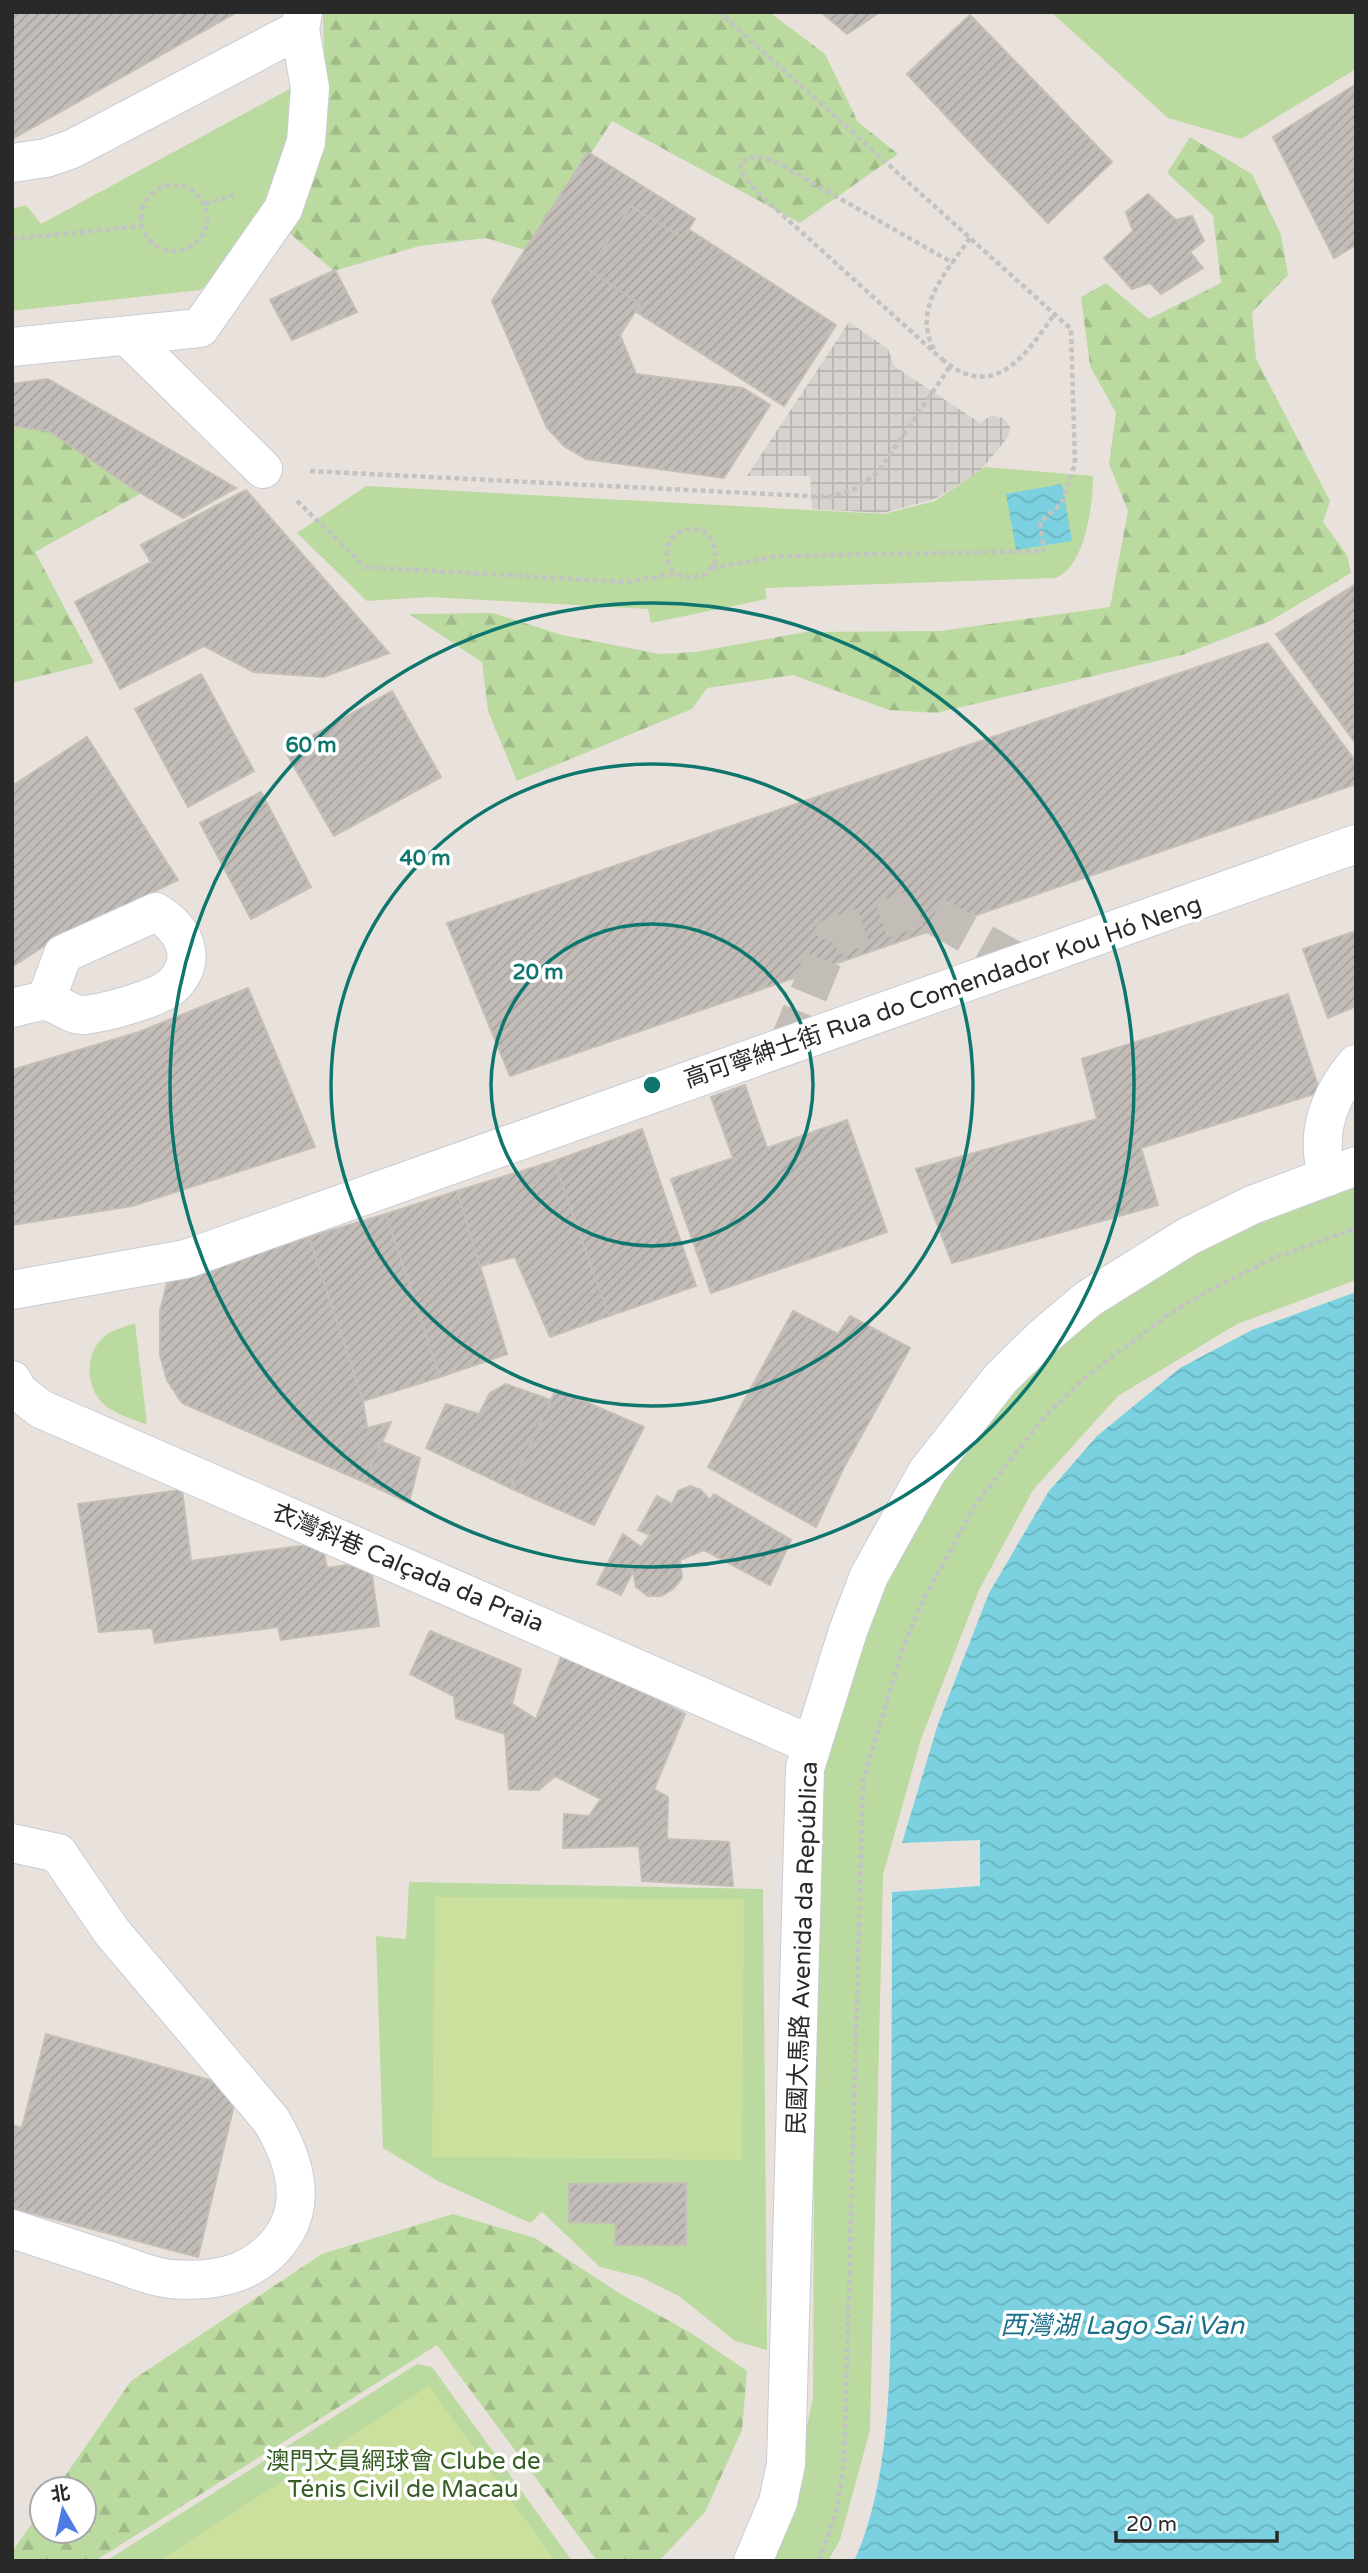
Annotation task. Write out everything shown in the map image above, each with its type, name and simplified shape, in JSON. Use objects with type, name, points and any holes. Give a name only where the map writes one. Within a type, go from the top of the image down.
[{"type":"street","points":[[12,163],[46,158],[72,149],[302,21],[310,88],[306,142],[284,209],[200,328],[12,347]]},
{"type":"street","points":[[127,336],[263,469]]},
{"type":"street","name":"高可寧紳士街 Rua do Comendador Kou Hó Neng","points":[[30,1286],[186,1259],[1356,844]]},
{"type":"street","points":[[1342,1171],[1323,1149],[1327,1111],[1334,1094],[1356,1064]]},
{"type":"street","name":"民國大馬路 Avenida da República","points":[[753,2561],[778,2502],[786,2464],[805,1768],[848,1631],[869,1576],[896,1523],[927,1472],[1001,1378],[1088,1299],[1136,1267],[1252,1205],[1342,1171]]},
{"type":"street","points":[[12,1316],[30,1294],[30,1286]]},
{"type":"street","name":"衣灣斜巷 Calçada da Praia","points":[[12,1380],[27,1409],[812,1745]]},
{"type":"street","points":[[12,1843],[58,1853],[112,1932],[271,2120],[286,2146],[293,2168],[295,2196],[292,2221],[276,2248],[257,2265],[235,2275],[169,2279],[12,2229]]},
{"type":"path","points":[[712,568],[717,551],[710,536],[695,528],[686,529],[671,537],[665,552],[667,561],[675,574],[683,578],[699,577],[712,568],[779,556],[1044,551],[1040,522],[1061,504],[1075,464],[1071,329],[719,12]]},
{"type":"path","points":[[953,263],[774,161],[760,157],[747,158],[740,163],[743,176],[756,191],[944,361],[959,371],[976,376],[995,374],[1013,367],[1027,355],[1055,313]]},
{"type":"path","points":[[170,185],[190,188],[205,204],[206,225],[199,239],[186,248],[164,249],[155,244],[142,226],[144,205],[159,189],[170,185]]},
{"type":"path","points":[[12,239],[142,226]]},
{"type":"path","points":[[944,361],[932,346],[926,310],[932,293],[970,238]]},
{"type":"path","points":[[263,469],[828,497],[855,489],[878,472],[951,365]]},
{"type":"path","points":[[263,469],[365,567],[625,582],[675,574]]},
{"type":"path","points":[[820,2561],[836,2513],[844,2465],[863,1780],[903,1648],[924,1598],[977,1502],[1045,1416],[1085,1378],[1169,1314],[1205,1294],[1272,1259],[1356,1228]]},
{"type":"green space","points":[[323,12],[769,12],[825,54],[858,122],[898,154],[800,223],[612,121],[528,251],[486,238],[419,246],[334,271],[287,231],[324,60]]},
{"type":"green space","points":[[1051,12],[1356,12],[1356,69],[1241,139],[1168,118]]},
{"type":"green space","points":[[297,85],[289,182],[225,273],[200,290],[12,311],[12,209],[26,205],[41,224]]},
{"type":"green space","points":[[1190,137],[1252,174],[1281,235],[1288,275],[1252,312],[1256,359],[1330,501],[1323,522],[1347,555],[1351,573],[1270,621],[1182,655],[936,713],[889,710],[793,675],[707,688],[692,709],[517,781],[488,711],[482,662],[409,614],[493,613],[562,635],[660,654],[696,652],[805,632],[940,631],[1110,607],[1128,511],[1109,464],[1116,413],[1090,366],[1081,297],[1106,283],[1149,319],[1221,283],[1213,215],[1167,173]]},
{"type":"green space","points":[[12,400],[158,484],[35,552],[94,663],[12,683]]},
{"type":"green space","points":[[985,467],[1093,476],[1085,534],[1074,562],[1065,572],[1055,578],[765,588],[767,599],[651,623],[648,609],[429,597],[367,601],[297,533],[366,486],[884,514],[935,501]]},
{"type":"green space","points":[[1356,1163],[1356,1280],[1237,1324],[1118,1396],[1033,1490],[979,1590],[921,1739],[883,1875],[870,2430],[840,2540],[828,2561],[759,2561],[792,2498],[813,2397],[816,1740],[843,1664],[907,1541],[1004,1378],[1096,1305]]},
{"type":"green space","points":[[135,1323],[147,1425],[107,1407],[94,1392],[91,1382],[90,1362],[98,1343],[112,1332]]},
{"type":"green space","points":[[409,1882],[763,1889],[767,2350],[735,2341],[679,2296],[640,2277],[600,2267],[542,2212],[530,2223],[438,2181],[383,2148],[376,1936],[406,1939]]},
{"type":"green space","points":[[435,1897],[744,1899],[742,2160],[432,2157]]},
{"type":"green space","points":[[453,2214],[535,2238],[619,2293],[691,2333],[747,2371],[742,2430],[705,2512],[659,2561],[597,2561],[437,2345],[95,2561],[12,2561],[12,2552],[28,2529],[28,2545],[98,2545],[98,2475],[66,2475],[131,2381],[322,2254]]},
{"type":"green space","name":"澳門文員網球會 Clube de Ténis Civil de Macau","points":[[417,2364],[432,2367],[572,2561],[106,2561]]},
{"type":"green space","name":"澳門文員網球會 Clube de Ténis Civil de Macau","points":[[429,2386],[555,2561],[159,2561]]},
{"type":"shaded area","points":[[849,322],[888,349],[894,366],[980,423],[992,415],[1005,419],[1010,427],[1008,437],[980,471],[935,499],[883,513],[812,509],[810,476],[747,476]]},
{"type":"water","points":[[1062,484],[1072,541],[1016,550],[1006,494]]},
{"type":"water","name":"西灣湖 Lago Sai Van","points":[[1356,1292],[1356,2561],[854,2561],[868,2525],[878,2484],[888,2397],[891,2308],[892,1892],[980,1886],[980,1840],[902,1843],[938,1724],[989,1593],[1049,1491],[1097,1436],[1180,1368],[1252,1330]]},
{"type":"building","points":[[12,12],[237,12],[12,139]]},
{"type":"building","points":[[821,12],[880,12],[847,34]]},
{"type":"building","points":[[970,15],[1042,89],[978,150],[907,74]]},
{"type":"building","points":[[1356,84],[1356,245],[1334,258],[1273,137]]},
{"type":"building","points":[[1042,89],[1112,162],[1048,223],[978,150]]},
{"type":"building","points":[[588,152],[695,219],[683,238],[631,206],[589,270],[640,304],[620,335],[636,374],[743,388],[770,405],[724,478],[586,459],[564,446],[547,428],[492,301]]},
{"type":"building","points":[[1148,194],[1176,220],[1192,216],[1204,241],[1190,252],[1203,268],[1161,294],[1150,283],[1132,289],[1104,258],[1133,231],[1126,212]]},
{"type":"building","points":[[631,206],[683,238],[688,229],[836,325],[784,406],[635,311],[640,304],[589,270]]},
{"type":"building","points":[[335,270],[357,312],[292,340],[270,300]]},
{"type":"building","points":[[48,379],[236,488],[183,518],[129,486],[49,431],[12,426],[12,384]]},
{"type":"building","points":[[246,490],[389,653],[323,677],[254,672],[204,646],[120,689],[75,602],[151,562],[141,545]]},
{"type":"building","points":[[1356,584],[1356,744],[1276,634]]},
{"type":"building","points":[[1268,643],[1356,762],[1356,784],[510,1076],[447,923]]},
{"type":"building","points":[[201,674],[254,771],[188,807],[135,709]]},
{"type":"building","points":[[392,691],[441,777],[334,836],[285,751]]},
{"type":"building","points":[[87,737],[178,880],[53,940],[12,967],[12,786]]},
{"type":"building","points":[[261,792],[311,887],[251,919],[200,823]]},
{"type":"building","points":[[1356,931],[1356,1006],[1328,1018],[1303,949]]},
{"type":"building","points":[[248,988],[315,1147],[132,1206],[12,1225],[12,1070],[139,1032]]},
{"type":"building","points":[[1288,994],[1320,1092],[1141,1148],[1158,1205],[952,1263],[916,1169],[1097,1119],[1082,1059]]},
{"type":"building","points":[[745,1085],[767,1148],[847,1120],[887,1232],[711,1293],[671,1179],[733,1158],[711,1097]]},
{"type":"building","points":[[642,1129],[696,1286],[609,1316],[554,1161]]},
{"type":"building","points":[[554,1161],[609,1316],[550,1337],[515,1257],[480,1266],[457,1191]]},
{"type":"building","points":[[457,1191],[507,1354],[440,1377],[386,1214]]},
{"type":"building","points":[[386,1214],[440,1377],[363,1401],[309,1237]]},
{"type":"building","points":[[309,1237],[363,1401],[367,1428],[391,1422],[364,1482],[182,1403],[167,1380],[160,1355],[160,1311],[167,1283]]},
{"type":"building","points":[[793,1311],[838,1334],[850,1316],[910,1348],[844,1467],[816,1527],[708,1467]]},
{"type":"building","points":[[506,1384],[551,1400],[510,1488],[426,1448],[446,1404],[479,1414],[490,1393]]},
{"type":"building","points":[[556,1389],[644,1427],[594,1525],[510,1488]]},
{"type":"building","points":[[382,1442],[420,1458],[409,1503],[364,1482]]},
{"type":"building","points":[[690,1486],[701,1490],[710,1500],[714,1494],[791,1540],[770,1585],[704,1550],[680,1560],[682,1578],[673,1589],[661,1596],[648,1596],[636,1587],[633,1571],[621,1595],[597,1584],[623,1534],[641,1547],[650,1535],[638,1530],[657,1496],[672,1504],[678,1491]]},
{"type":"building","points":[[182,1490],[191,1561],[322,1543],[327,1568],[370,1562],[379,1626],[281,1640],[278,1627],[155,1643],[152,1628],[99,1632],[78,1504]]},
{"type":"building","points":[[430,1631],[521,1669],[512,1704],[536,1719],[566,1645],[612,1677],[685,1714],[654,1789],[668,1797],[667,1839],[729,1842],[733,1886],[642,1881],[639,1846],[563,1848],[564,1814],[589,1816],[601,1799],[555,1776],[539,1790],[509,1789],[505,1734],[456,1718],[454,1696],[410,1674]]},
{"type":"building","points":[[46,2034],[238,2088],[198,2257],[12,2208],[12,2125],[22,2128]]},
{"type":"building","points":[[686,2183],[686,2245],[615,2245],[616,2223],[569,2222],[569,2184]]},
{"type":"tunnel","points":[[787,1047],[832,937],[919,907],[1023,965]]}]
